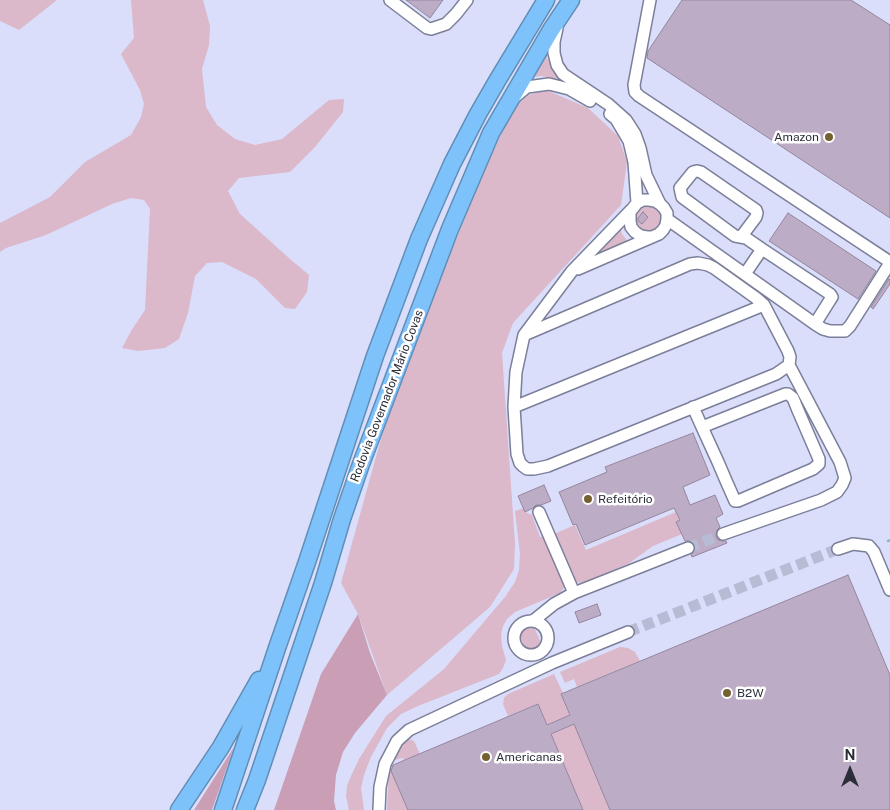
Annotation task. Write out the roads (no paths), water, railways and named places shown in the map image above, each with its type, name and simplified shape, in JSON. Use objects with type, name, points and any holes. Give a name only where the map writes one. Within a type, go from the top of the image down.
[{"type":"highway","name":"Rodovia Governador Mário Covas","points":[[223,810],[375,356],[420,239],[452,164],[478,114],[546,0]]},
{"type":"highway","name":"Rodovia Governador Mário Covas","points":[[245,810],[257,780],[361,464],[450,229],[491,133],[571,0]]},
{"type":"highway","points":[[179,810],[221,747],[277,648]]},
{"type":"lane","points":[[390,0],[427,28],[432,29],[446,24],[467,0]]},
{"type":"lane","points":[[650,0],[634,85],[635,92],[890,262],[850,326],[845,331],[830,331],[815,324],[667,219]]},
{"type":"lane","points":[[558,20],[554,42],[557,65],[563,74],[608,104],[626,120],[636,134],[646,175],[660,204]]},
{"type":"lane","points":[[510,100],[527,87],[549,84],[569,89],[608,112],[616,119],[629,141],[634,162],[634,207],[630,220],[632,227],[641,236],[654,236]]},
{"type":"lane","points":[[741,237],[756,217],[756,210],[701,172],[693,172],[680,188],[682,197],[735,236],[746,238],[830,294],[832,297],[815,324]]},
{"type":"lane","points":[[572,271],[654,236],[663,230],[667,219],[667,213],[664,208],[655,201],[649,200],[643,200],[634,207],[572,271],[524,335],[516,372],[514,407],[518,459],[527,469],[548,466],[776,374],[790,365]]},
{"type":"lane","points":[[745,274],[762,248]]},
{"type":"lane","points":[[524,335],[690,264],[708,265],[764,305],[788,351],[790,365],[840,462],[844,478],[837,492],[821,500],[723,534]]},
{"type":"lane","points":[[514,407],[764,305]]},
{"type":"lane","points":[[693,407],[735,501],[738,502],[804,473],[819,464],[819,459],[798,408],[793,398],[788,394],[702,427]]},
{"type":"lane","points":[[539,512],[574,593]]},
{"type":"lane","points":[[838,548],[853,544],[868,546],[874,552],[890,590]]},
{"type":"lane","points":[[533,621],[554,604],[574,593],[688,548]]},
{"type":"lane","points":[[526,621],[533,621],[540,622],[545,627],[549,639],[543,651],[530,655],[518,649],[514,636],[520,624],[526,621]]},
{"type":"lane","points":[[379,810],[380,787],[385,764],[397,741],[409,730],[541,668],[628,632]]},
{"type":"lane","points":[[537,654],[541,668]]},
{"type":"tunnel","points":[[688,548],[723,534]]},
{"type":"tunnel","points":[[628,632],[838,549]]},
{"type":"place","name":"Amazon","points":[[829,137]]},
{"type":"place","name":"Refeitório","points":[[588,499]]},
{"type":"place","name":"B2W","points":[[727,693]]},
{"type":"place","name":"Americanas","points":[[486,757]]}]
